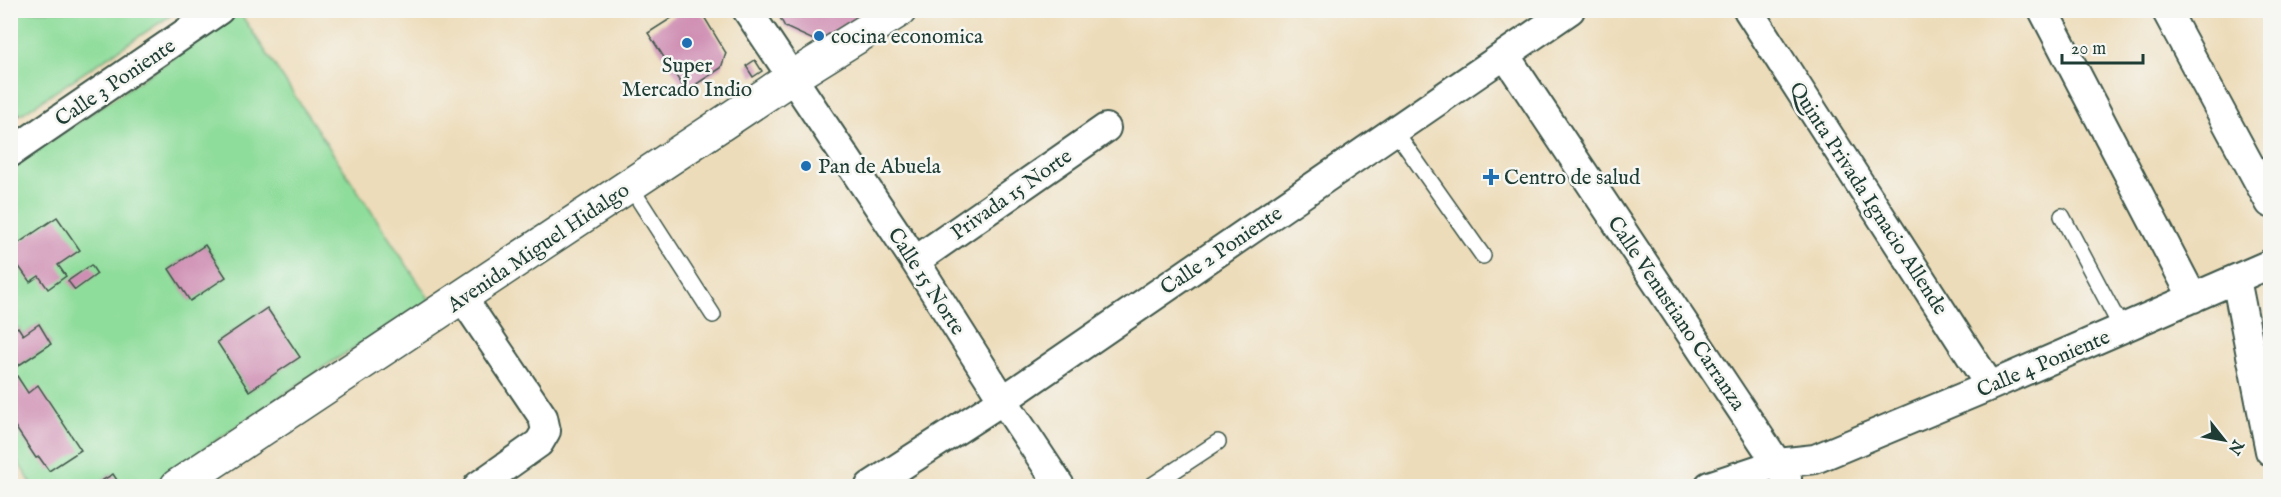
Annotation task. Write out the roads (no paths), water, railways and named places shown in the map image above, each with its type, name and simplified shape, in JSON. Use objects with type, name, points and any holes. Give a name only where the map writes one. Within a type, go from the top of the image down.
[{"type":"street","name":"Calle 3 Poniente","points":[[10,153],[219,10]]},
{"type":"street","name":"Calle 15 Norte","points":[[747,10],[915,261],[1060,486]]},
{"type":"street","name":"Avenida Miguel Hidalgo","points":[[177,486],[791,78],[900,10]]},
{"type":"street","name":"Calle 2 Poniente","points":[[870,486],[1003,400],[1570,10]]},
{"type":"street","name":"Quinta Privada Ignacio Allende","points":[[1748,10],[1990,386]]},
{"type":"street","points":[[2043,10],[2193,298]]},
{"type":"street","points":[[2166,10],[2271,203]]},
{"type":"street","name":"Calle Venustiano Carranza","points":[[1505,55],[1781,477]]},
{"type":"street","name":"Privada 15 Norte","points":[[915,261],[1106,128]]},
{"type":"street","name":"Calle 4 Poniente","points":[[1781,477],[1815,459],[2271,264]]},
{"type":"street","points":[[2236,279],[2270,451]]},
{"type":"street","points":[[462,297],[543,417],[546,431],[539,443],[478,486]]},
{"type":"street","points":[[1709,486],[1781,477]]},
{"type":"lane","points":[[1395,130],[1483,256]]},
{"type":"lane","points":[[630,186],[713,315]]},
{"type":"lane","points":[[2062,216],[2122,329]]},
{"type":"lane","points":[[1151,486],[1218,442]]},
{"type":"place","name":"cocina economica","points":[[819,36]]},
{"type":"place","name":"Super Mercado Indio","points":[[687,43]]},
{"type":"place","name":"Pan de Abuela","points":[[806,166]]},
{"type":"place","name":"Centro de salud","points":[[1491,177]]}]
